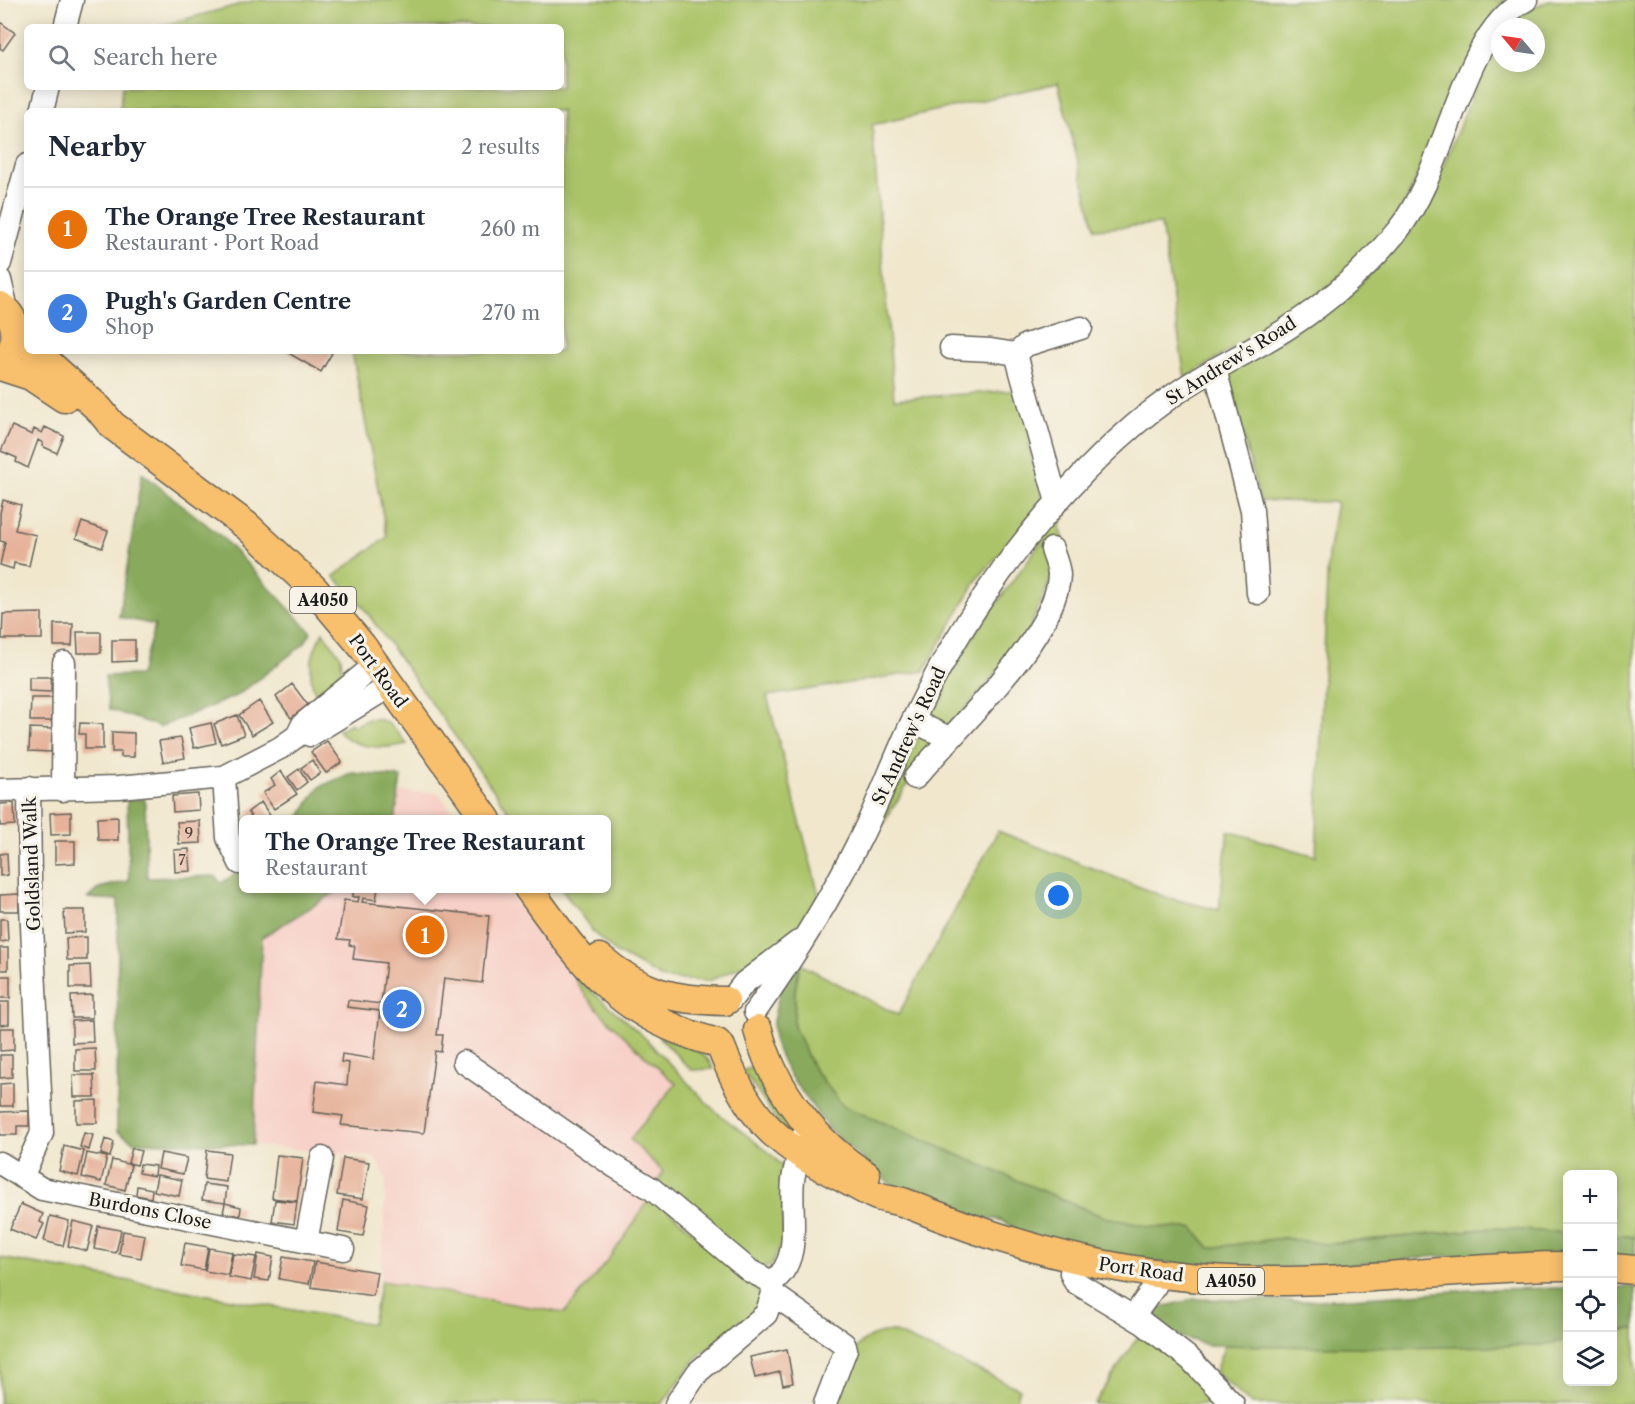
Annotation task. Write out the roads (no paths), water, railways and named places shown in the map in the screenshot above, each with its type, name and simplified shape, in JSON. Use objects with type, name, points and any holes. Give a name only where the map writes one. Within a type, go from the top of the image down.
[{"type":"main road","name":"Port Road","points":[[12,319],[15,342],[12,350],[0,364],[31,376],[92,418],[112,425]]},
{"type":"main road","name":"Port Road","points":[[38,354],[99,409],[112,425],[247,526],[314,589],[383,675],[484,815]]},
{"type":"main road","points":[[532,893],[582,962],[609,990],[640,1013],[660,1024],[729,1050],[746,1048],[756,1038],[757,1021],[743,1002],[676,998],[636,986],[594,953],[548,893]]},
{"type":"main road","points":[[719,1045],[709,1031],[708,1022],[718,1005],[728,1001]]},
{"type":"main road","name":"Port Road","points":[[757,1021],[767,1059],[786,1092],[824,1142],[904,1203]]},
{"type":"main road","name":"Port Road","points":[[719,1045],[740,1091],[756,1116],[789,1148],[877,1196],[904,1203],[1002,1240],[1074,1260],[1157,1275],[1226,1281],[1277,1281],[1563,1266]]},
{"type":"main road","points":[[1617,1268],[1635,1270]]},
{"type":"street","points":[[66,24],[72,0]]},
{"type":"street","name":"St Andrew's Road","points":[[757,1021],[801,939],[828,900],[862,835],[913,721],[944,662],[979,605],[1057,502],[1128,431],[1182,389],[1290,327],[1344,288],[1377,255],[1403,224],[1428,180],[1478,53],[1497,21],[1526,0]]},
{"type":"street","points":[[43,108],[47,90]]},
{"type":"street","points":[[0,263],[24,176]]},
{"type":"street","points":[[0,280],[12,319]]},
{"type":"street","points":[[1016,354],[1026,345],[1081,328]]},
{"type":"street","points":[[951,348],[1016,354]]},
{"type":"street","points":[[1016,354],[1057,502]]},
{"type":"street","points":[[1215,369],[1252,510],[1258,593]]},
{"type":"street","points":[[915,778],[997,686],[1036,634],[1054,599],[1059,574],[1052,549]]},
{"type":"street","points":[[63,790],[64,663]]},
{"type":"street","name":"Goldsland Walk","points":[[22,1177],[42,1133],[30,885],[29,788],[63,790],[224,777],[260,760],[297,736],[303,724],[383,675]]},
{"type":"street","points":[[913,721],[949,738]]},
{"type":"street","points":[[224,777],[228,838],[239,861]]},
{"type":"street","points":[[0,790],[29,788]]},
{"type":"street","name":"St Andrew's Road","points":[[728,1001],[761,969],[801,939]]},
{"type":"street","points":[[464,1062],[614,1166],[652,1189],[750,1271],[844,1344],[846,1349],[825,1404]]},
{"type":"street","points":[[676,1404],[698,1372],[766,1314],[772,1288],[781,1276],[791,1252],[793,1181],[802,1138],[785,1110],[786,1092]]},
{"type":"street","points":[[306,1242],[322,1158]]},
{"type":"street","name":"Burdons Close","points":[[0,1163],[42,1190],[343,1249]]},
{"type":"street","points":[[1074,1260],[1071,1273],[1074,1282],[1133,1317],[1190,1359],[1233,1404]]},
{"type":"street","points":[[1133,1317],[1155,1286],[1157,1275]]},
{"type":"place","name":"The Orange Tree Restaurant","points":[[425,935]]},
{"type":"place","name":"Pugh's Garden Centre","points":[[402,1009]]}]
